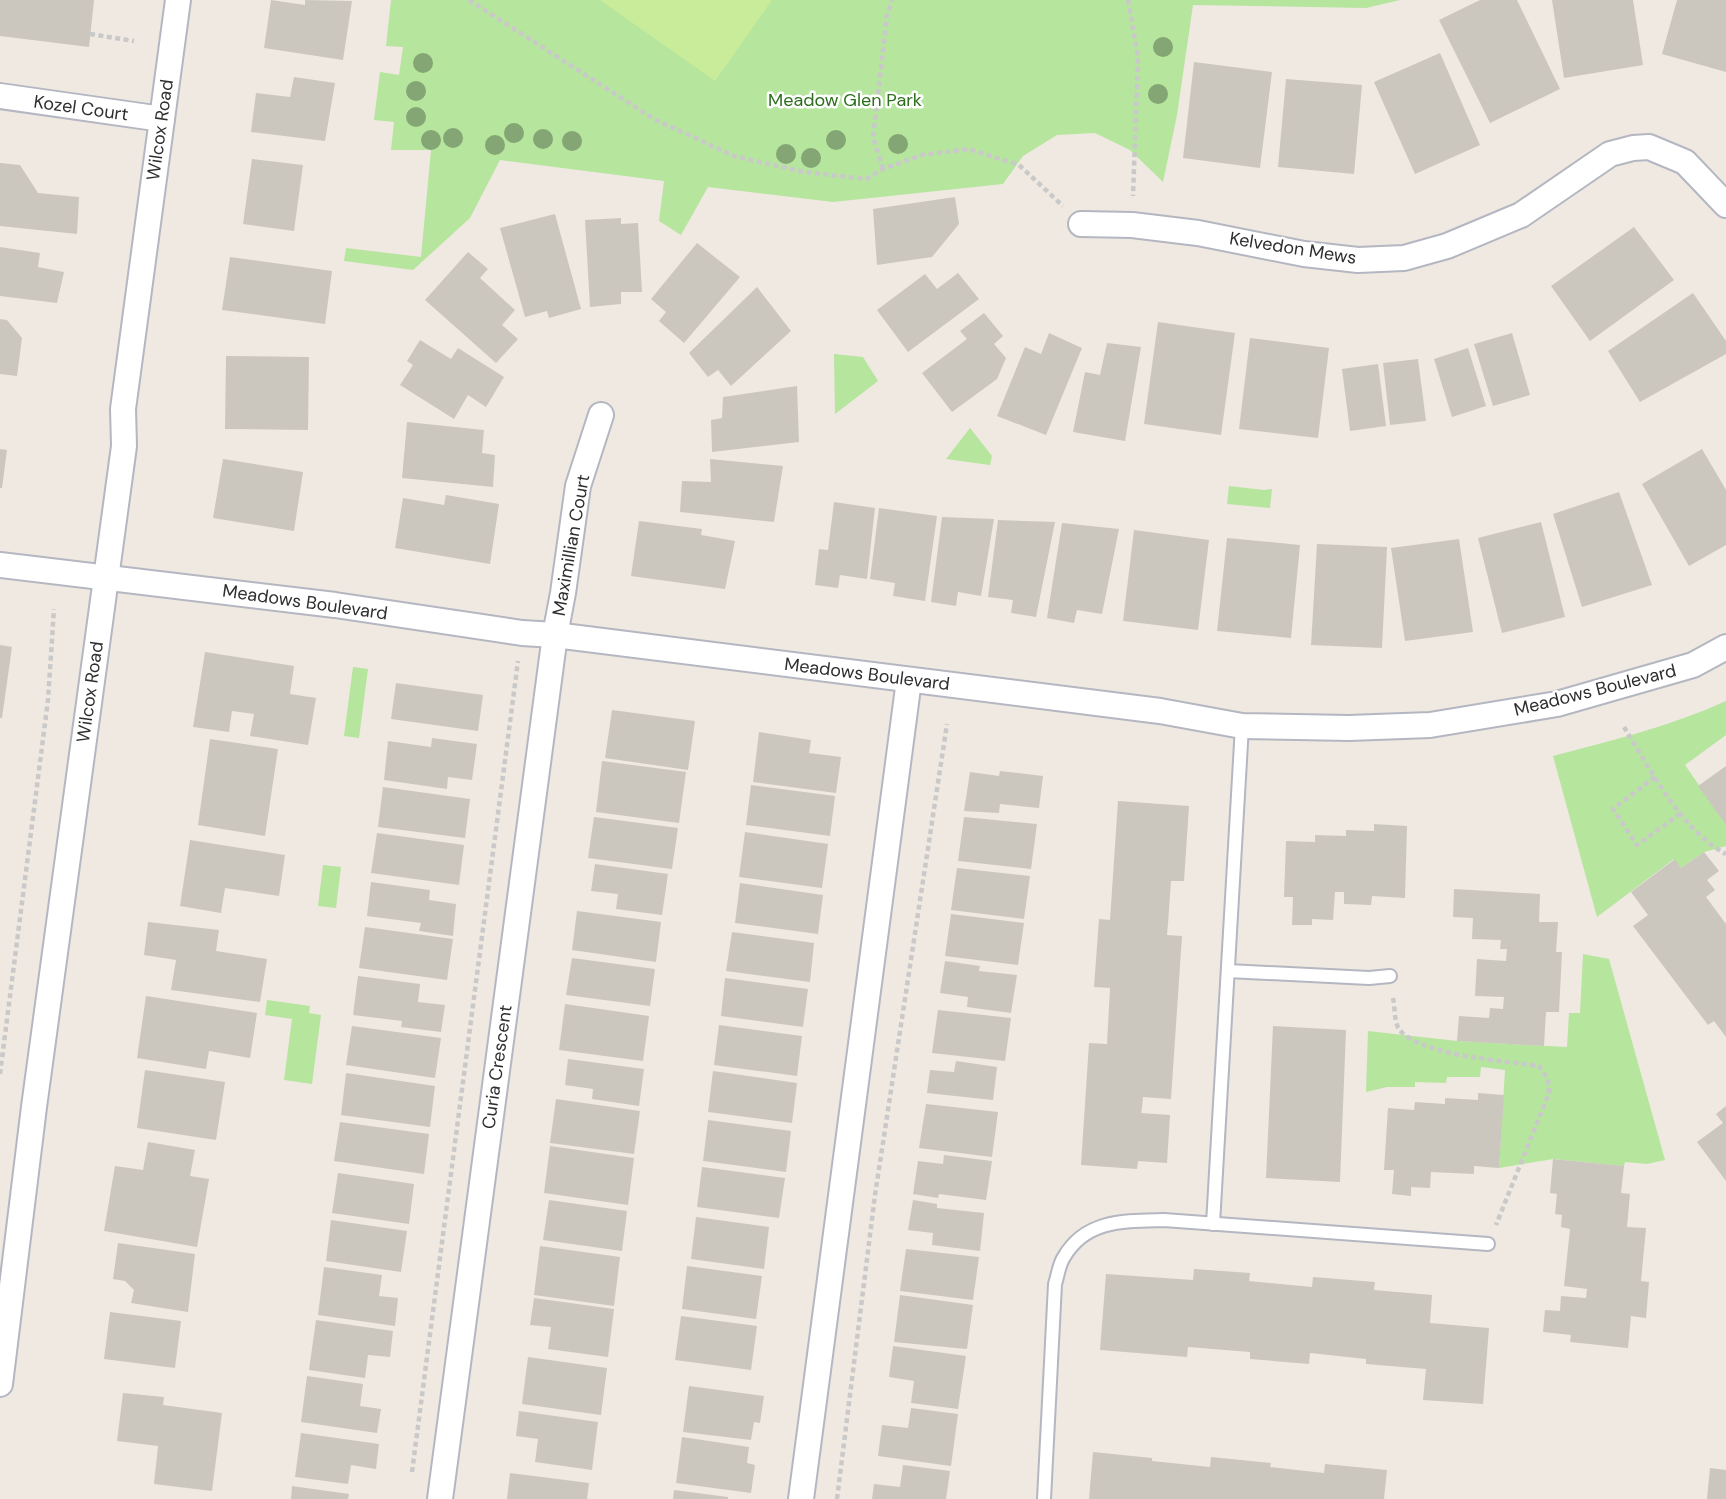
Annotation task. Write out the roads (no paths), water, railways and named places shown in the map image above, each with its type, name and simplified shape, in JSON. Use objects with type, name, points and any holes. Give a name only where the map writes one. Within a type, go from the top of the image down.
[{"type":"street","name":"Wilcox Road","points":[[0,1384],[36,1089],[124,446],[123,410],[178,0]]},
{"type":"street","name":"Kozel Court","points":[[0,96],[162,119]]},
{"type":"street","name":"Kelvedon Mews","points":[[1082,224],[1132,225],[1221,237],[1304,254],[1358,260],[1404,258],[1447,246],[1521,215],[1610,154],[1649,147],[1685,162],[1726,205]]},
{"type":"street","name":"Maximillian Court","points":[[555,635],[578,486],[601,415]]},
{"type":"street","name":"Meadows Boulevard","points":[[0,565],[335,605],[522,633],[1160,710],[1242,726],[1349,728],[1454,722],[1557,704],[1693,665],[1726,647]]},
{"type":"street","name":"Curia Crescent","points":[[440,1499],[555,635]]},
{"type":"street","points":[[801,1499],[909,680]]},
{"type":"lane","points":[[1213,1224],[1242,726]]},
{"type":"lane","points":[[1228,971],[1369,978],[1390,976]]},
{"type":"lane","points":[[1044,1499],[1055,1283],[1063,1258],[1079,1238],[1100,1226],[1128,1221],[1164,1220],[1488,1244]]},
{"type":"park label","name":"Meadow Glen Park","points":[[845,100]]}]
